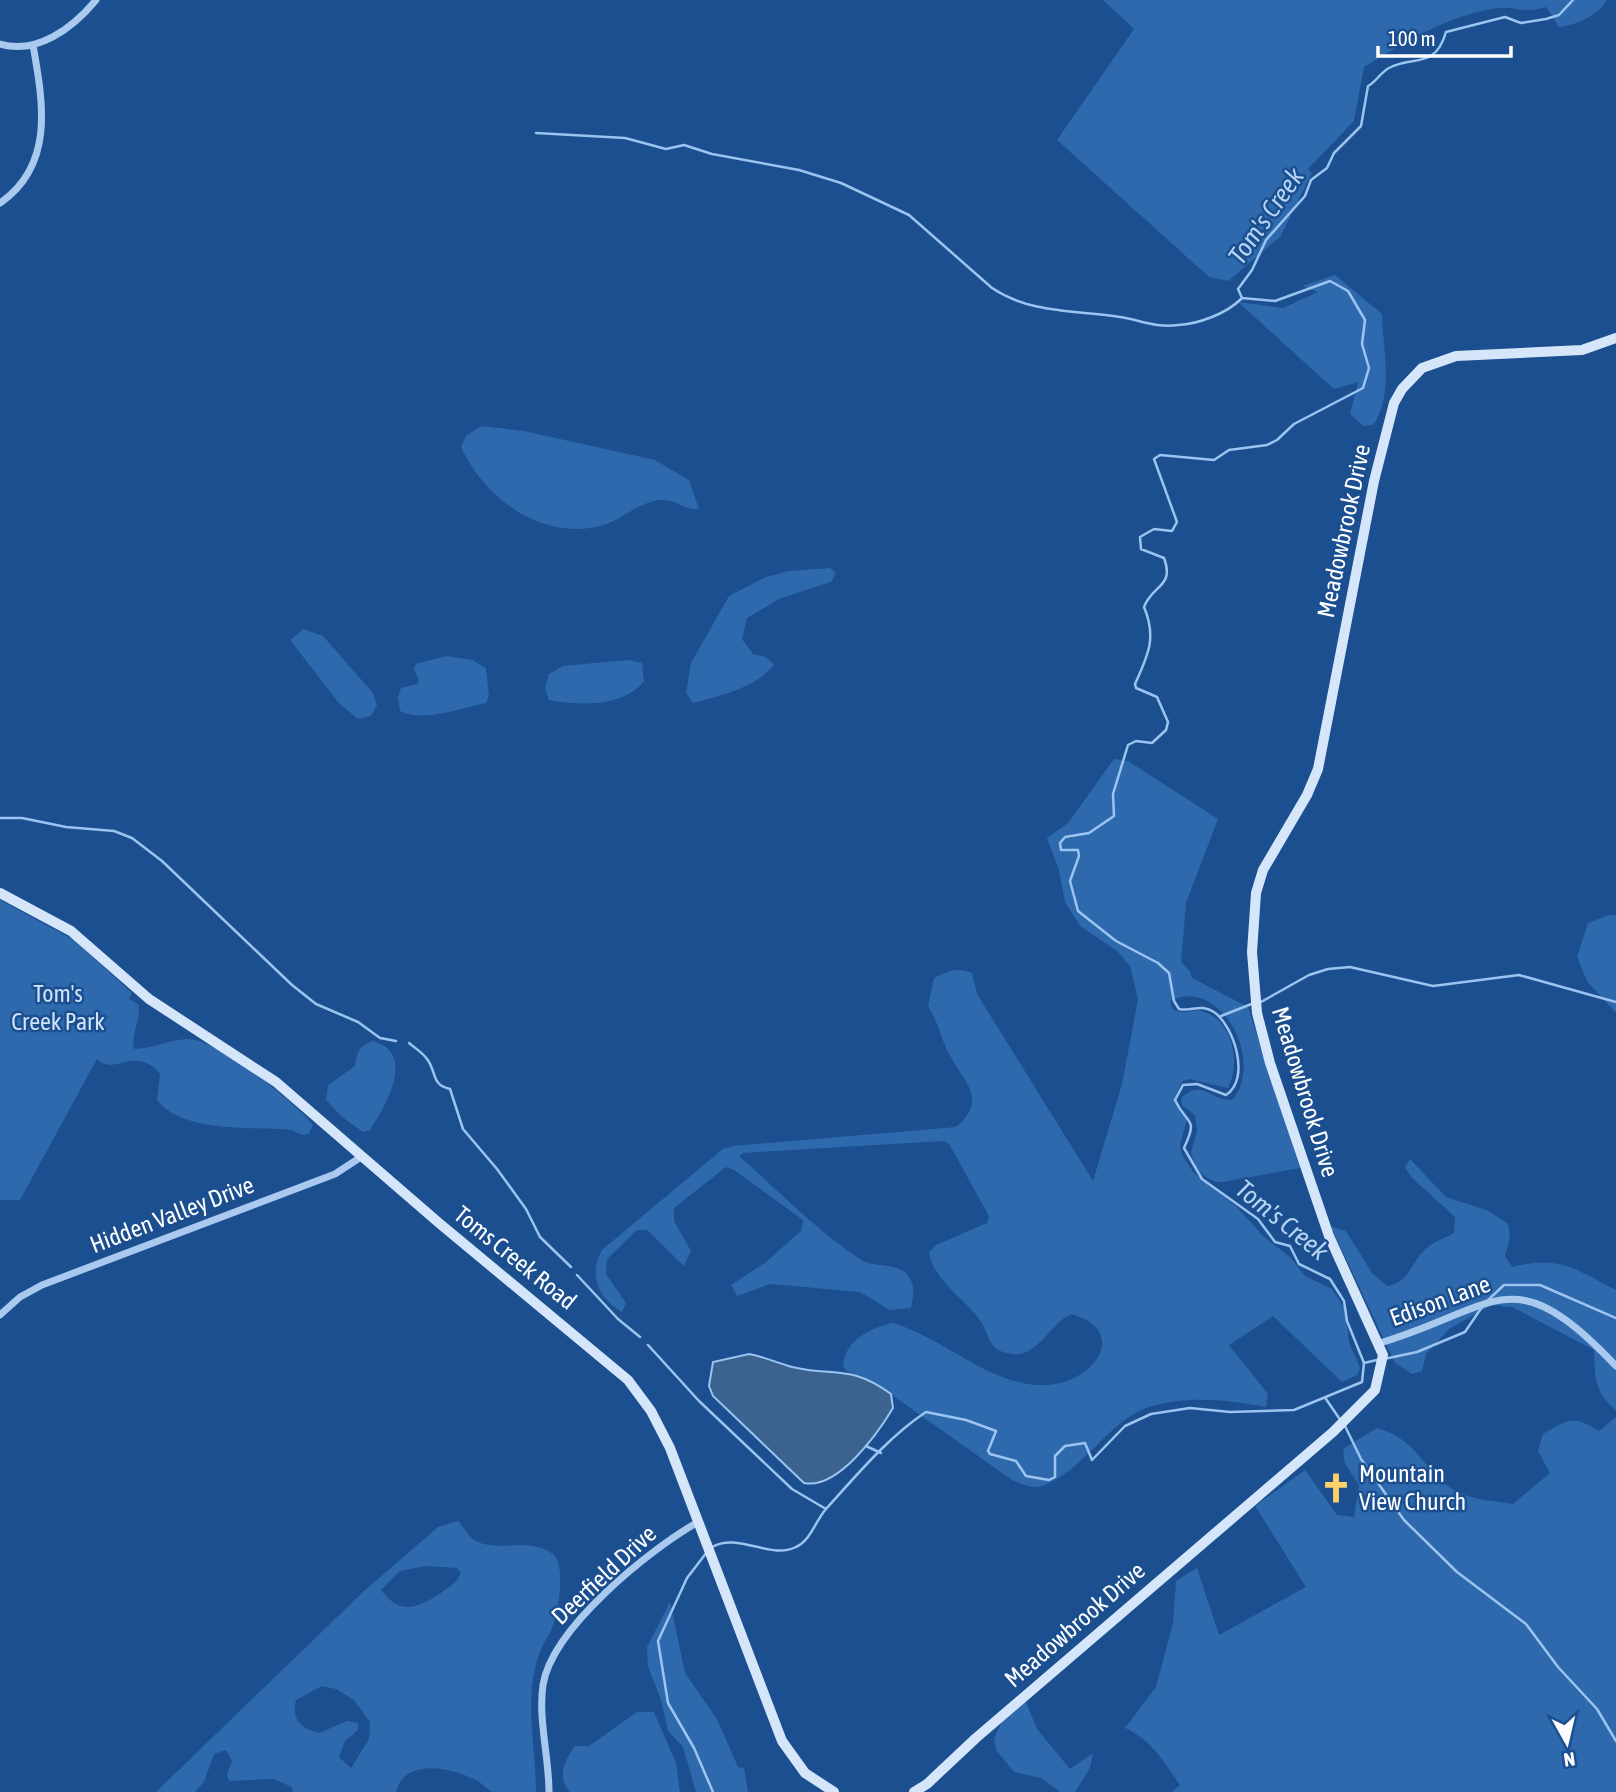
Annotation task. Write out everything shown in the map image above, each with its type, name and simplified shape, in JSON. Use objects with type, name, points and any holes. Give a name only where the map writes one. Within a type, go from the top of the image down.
[{"type":"street","points":[[0,44],[18,47],[33,45],[76,22],[96,0]]},
{"type":"street","points":[[0,203],[22,183],[33,164],[42,137],[43,105],[33,45]]},
{"type":"street","name":"Meadowbrook Drive","points":[[914,1792],[927,1784],[976,1738],[1333,1432],[1375,1390],[1383,1366],[1380,1343],[1329,1236],[1270,1063],[1256,1013],[1252,964],[1256,893],[1263,870],[1307,795],[1318,769],[1374,481],[1394,403],[1402,389],[1422,368],[1456,356],[1582,350],[1616,338]]},
{"type":"street","name":"Toms Creek Road","points":[[0,893],[82,938],[149,999],[270,1077],[361,1157],[628,1380],[659,1425],[782,1741],[805,1773],[834,1792]]},
{"type":"street","name":"Hidden Valley Drive","points":[[0,1315],[20,1297],[39,1286],[335,1174],[361,1157]]},
{"type":"street","name":"Edison Lane","points":[[1380,1343],[1414,1333],[1489,1301],[1516,1297],[1543,1306],[1579,1329],[1595,1342],[1616,1366]]},
{"type":"street","name":"Deerfield Drive","points":[[549,1792],[542,1689],[555,1650],[640,1561],[698,1522]]},
{"type":"green space","points":[[1103,0],[1607,0],[1586,19],[1559,27],[1546,7],[1531,10],[1498,8],[1479,12],[1428,31],[1364,67],[1354,121],[1308,169],[1312,173],[1280,237],[1228,281],[1209,277],[1057,140],[1134,29]]},
{"type":"green space","points":[[1335,275],[1382,314],[1385,386],[1379,413],[1373,425],[1363,426],[1350,414],[1358,382],[1334,389],[1238,302],[1283,308],[1318,292],[1302,286]]},
{"type":"green space","points":[[481,426],[524,431],[655,460],[689,480],[699,509],[669,500],[656,501],[604,525],[582,529],[560,528],[539,522],[519,513],[501,500],[472,467],[461,447],[466,436]]},
{"type":"green space","points":[[830,568],[836,573],[831,582],[781,598],[747,618],[742,639],[753,654],[766,657],[774,665],[767,673],[737,690],[693,703],[686,693],[691,663],[729,596],[766,577],[789,571]]},
{"type":"green space","points":[[303,629],[323,636],[373,693],[377,705],[371,716],[358,719],[338,702],[290,640]]},
{"type":"green space","points":[[446,656],[472,660],[486,668],[489,696],[486,703],[431,715],[420,716],[400,711],[398,697],[401,688],[417,684],[419,680],[414,669],[416,664]]},
{"type":"green space","points":[[628,660],[642,663],[644,681],[625,696],[587,703],[549,700],[545,688],[549,674],[563,666]]},
{"type":"green space","points":[[1114,759],[1128,761],[1218,819],[1186,903],[1181,962],[1190,971],[1192,978],[1248,1007],[1300,1168],[1223,1182],[1211,1180],[1198,1169],[1191,1152],[1197,1131],[1195,1115],[1182,1105],[1181,1098],[1189,1092],[1201,1090],[1232,1100],[1241,1083],[1244,1064],[1241,1045],[1221,1011],[1206,1000],[1188,996],[1170,1001],[1173,1009],[1182,1012],[1204,1012],[1222,1024],[1232,1044],[1234,1067],[1228,1088],[1189,1079],[1183,1081],[1176,1101],[1187,1119],[1180,1145],[1182,1155],[1194,1173],[1237,1207],[1264,1237],[1290,1257],[1305,1276],[1332,1289],[1345,1309],[1349,1342],[1360,1368],[1357,1375],[1342,1382],[1273,1316],[1229,1345],[1268,1394],[1266,1407],[1237,1402],[1193,1400],[1149,1407],[1120,1423],[1057,1479],[1034,1487],[1012,1480],[875,1383],[847,1371],[843,1366],[848,1349],[854,1342],[876,1328],[893,1323],[931,1339],[987,1370],[1025,1384],[1046,1385],[1063,1382],[1091,1366],[1099,1355],[1102,1343],[1099,1332],[1089,1322],[1071,1314],[1028,1351],[1010,1354],[1000,1351],[990,1341],[980,1320],[942,1280],[931,1262],[929,1252],[936,1245],[987,1223],[989,1216],[949,1144],[943,1141],[743,1153],[739,1156],[844,1248],[866,1262],[905,1272],[913,1285],[911,1308],[890,1310],[860,1292],[770,1284],[737,1296],[731,1285],[766,1262],[801,1231],[803,1220],[726,1167],[674,1208],[674,1221],[691,1251],[684,1266],[647,1230],[637,1230],[607,1259],[606,1274],[626,1303],[622,1312],[607,1300],[601,1293],[596,1276],[602,1250],[723,1149],[956,1127],[971,1107],[970,1089],[948,1052],[928,1006],[934,978],[952,971],[972,973],[977,994],[1093,1181],[1122,1084],[1138,999],[1130,966],[1117,951],[1080,926],[1065,902],[1059,870],[1047,838],[1068,823]]},
{"type":"green space","name":"Tom's Creek Park","points":[[0,900],[74,940],[132,993],[129,999],[138,1004],[139,1009],[134,1049],[187,1039],[216,1048],[254,1073],[290,1102],[313,1125],[309,1134],[302,1135],[292,1130],[219,1126],[184,1118],[169,1111],[157,1100],[160,1074],[151,1065],[134,1061],[111,1065],[97,1059],[20,1200],[0,1200]]},
{"type":"green space","points":[[1616,915],[1616,1013],[1587,981],[1577,957],[1588,923]]},
{"type":"green space","points":[[373,1041],[386,1047],[393,1056],[396,1068],[390,1094],[370,1130],[363,1132],[342,1117],[326,1100],[328,1085],[355,1066],[360,1050]]},
{"type":"green space","points":[[1410,1159],[1446,1197],[1489,1211],[1508,1224],[1510,1238],[1505,1256],[1512,1267],[1555,1263],[1578,1270],[1616,1290],[1616,1411],[1603,1397],[1597,1384],[1594,1350],[1512,1307],[1492,1305],[1449,1329],[1426,1354],[1422,1371],[1412,1374],[1395,1363],[1331,1227],[1346,1231],[1372,1273],[1387,1286],[1406,1276],[1422,1252],[1454,1233],[1455,1217],[1411,1177],[1405,1167]]},
{"type":"green space","points":[[1616,1417],[1616,1792],[1172,1792],[1180,1785],[1163,1760],[1143,1739],[1125,1728],[1156,1687],[1173,1623],[1176,1581],[1197,1568],[1219,1635],[1306,1587],[1255,1506],[1305,1470],[1337,1515],[1354,1517],[1359,1485],[1345,1464],[1343,1449],[1377,1428],[1392,1433],[1403,1441],[1436,1476],[1458,1492],[1478,1499],[1513,1504],[1550,1473],[1538,1451],[1543,1434],[1571,1421],[1583,1423],[1599,1431]]},
{"type":"green space","points":[[458,1521],[476,1541],[495,1546],[536,1546],[554,1555],[558,1561],[560,1591],[557,1612],[540,1652],[532,1686],[536,1792],[493,1792],[469,1777],[432,1768],[409,1773],[396,1792],[293,1792],[292,1787],[273,1779],[229,1781],[227,1775],[232,1761],[226,1750],[214,1754],[204,1782],[195,1792],[156,1792],[364,1591],[438,1527]],"holes":[[[426,1566],[457,1568],[461,1573],[457,1580],[433,1598],[410,1607],[396,1604],[381,1590],[400,1571]],[[322,1686],[336,1689],[354,1700],[370,1722],[369,1739],[351,1768],[339,1757],[345,1741],[358,1730],[358,1723],[347,1721],[319,1733],[302,1725],[295,1713],[296,1700]]]},
{"type":"green space","points":[[670,1602],[685,1673],[717,1719],[738,1767],[744,1768],[748,1792],[696,1792],[683,1747],[668,1731],[661,1700],[648,1667],[647,1647]]},
{"type":"green space","points":[[1026,1702],[1037,1729],[1070,1769],[1093,1753],[1090,1768],[1075,1792],[1060,1792],[1041,1778],[1014,1772],[996,1750],[994,1738],[1002,1722]]},
{"type":"green space","points":[[637,1712],[654,1712],[676,1763],[680,1792],[570,1792],[563,1775],[565,1763],[575,1746],[589,1746]]},
{"type":"shaded area","points":[[749,1354],[792,1367],[842,1373],[864,1379],[891,1394],[893,1408],[867,1445],[843,1469],[817,1483],[804,1483],[713,1396],[709,1386],[713,1362]]},
{"type":"waterway","name":"Tom's Creek","points":[[712,1547],[733,1542],[786,1550],[801,1544],[826,1509],[873,1458],[926,1412],[966,1420],[996,1431],[988,1451],[990,1454],[1016,1461],[1026,1476],[1049,1480],[1055,1477],[1055,1456],[1065,1446],[1085,1443],[1092,1460],[1125,1426],[1151,1414],[1190,1408],[1230,1412],[1294,1410],[1362,1382],[1364,1363],[1347,1321],[1344,1301],[1330,1279],[1299,1264],[1290,1246],[1275,1242],[1258,1219],[1202,1179],[1184,1148],[1191,1126],[1175,1100],[1183,1085],[1197,1084],[1226,1095],[1233,1087],[1237,1077],[1237,1053],[1228,1029],[1209,1009],[1179,1009],[1174,1001],[1169,973],[1158,963],[1116,941],[1078,911],[1070,881],[1079,856],[1078,850],[1061,850],[1060,843],[1065,837],[1089,833],[1114,816],[1113,794],[1128,745],[1136,741],[1152,743],[1166,730],[1168,722],[1157,697],[1136,688],[1135,684],[1149,646],[1150,628],[1144,607],[1167,575],[1164,558],[1141,549],[1140,537],[1154,529],[1172,531],[1177,522],[1154,459],[1160,455],[1214,460],[1229,450],[1267,445],[1277,440],[1294,424],[1363,388],[1369,368],[1362,344],[1365,320],[1348,291],[1330,281],[1275,301],[1242,298],[1238,289],[1252,270],[1266,240],[1305,196],[1311,180],[1327,168],[1334,153],[1361,126],[1368,86],[1386,70],[1398,64],[1429,57],[1436,52],[1446,32],[1505,17],[1521,23],[1546,19],[1559,15],[1573,0]]},
{"type":"waterway","points":[[536,133],[625,138],[666,149],[684,145],[712,154],[799,170],[841,183],[909,215],[992,288],[1022,303],[1038,307],[1170,326],[1194,323],[1211,317],[1241,299]]},
{"type":"waterway","points":[[0,818],[22,818],[66,827],[114,831],[132,838],[162,861],[292,985],[316,1004],[358,1022],[380,1038],[396,1041]]},
{"type":"waterway","points":[[1261,1002],[1309,975],[1328,969],[1350,967],[1433,986],[1519,975],[1616,1002]]},
{"type":"waterway","points":[[1221,1016],[1254,1003]]},
{"type":"waterway","points":[[409,1043],[427,1059],[437,1081],[450,1089],[463,1129],[526,1209],[540,1237],[571,1267]]},
{"type":"waterway","points":[[577,1275],[618,1319],[640,1337]]},
{"type":"waterway","points":[[1486,1302],[1504,1285],[1540,1285],[1616,1318]]},
{"type":"waterway","points":[[1384,1359],[1417,1352],[1465,1332],[1482,1307]]},
{"type":"waterway","points":[[648,1345],[699,1401],[792,1489],[826,1509]]},
{"type":"waterway","points":[[1364,1363],[1377,1360]]},
{"type":"waterway","points":[[1326,1399],[1341,1421]]},
{"type":"waterway","points":[[1345,1426],[1361,1459],[1404,1520],[1457,1572],[1526,1624],[1558,1667],[1597,1709],[1616,1741]]},
{"type":"waterway","points":[[866,1446],[881,1453]]},
{"type":"waterway","name":"Tom's Creek","points":[[707,1552],[687,1578],[658,1641],[668,1703],[694,1748],[713,1792]]},
{"type":"place","name":"Mountain View Church","points":[[1336,1488]]}]
